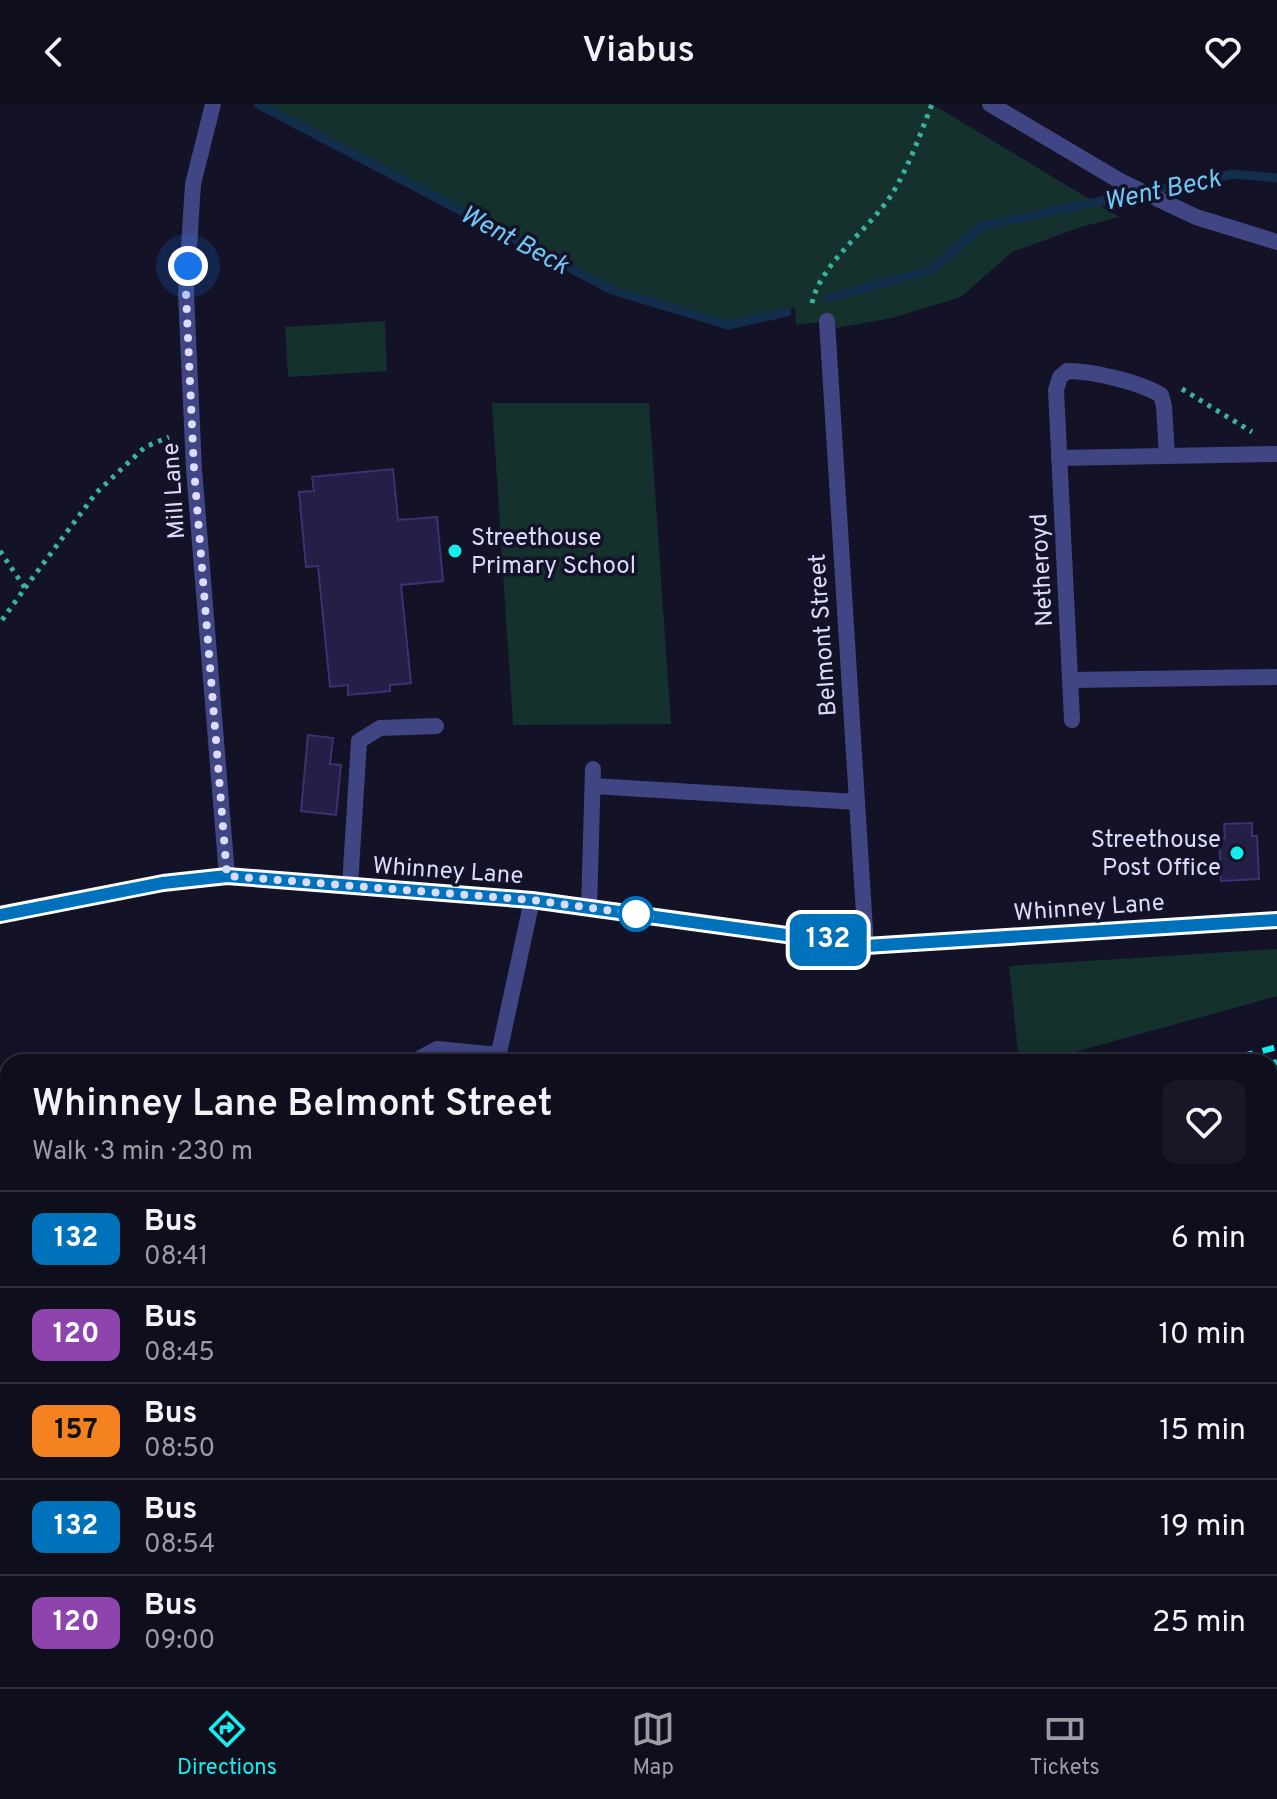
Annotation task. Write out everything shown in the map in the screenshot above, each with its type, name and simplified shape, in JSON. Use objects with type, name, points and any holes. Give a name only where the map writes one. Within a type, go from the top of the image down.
[{"type":"street","name":"Mill Lane","points":[[213,104],[193,184],[186,294],[192,428],[227,876]]},
{"type":"street","points":[[990,104],[1120,181],[1196,217],[1277,242]]},
{"type":"street","name":"Belmont Street","points":[[827,321],[866,946]]},
{"type":"street","name":"Netheroyd","points":[[1072,720],[1056,390],[1060,377],[1067,371],[1080,371],[1149,388]]},
{"type":"street","points":[[1149,388],[1161,395],[1164,406],[1167,456]]},
{"type":"street","points":[[1059,458],[1277,454]]},
{"type":"street","points":[[1071,680],[1277,677]]},
{"type":"street","points":[[350,886],[359,741],[380,728],[436,726]]},
{"type":"street","points":[[589,908],[593,778],[857,802]]},
{"type":"street","name":"Whinney Lane","points":[[0,915],[163,883],[227,876],[532,900],[866,946],[1277,920]]},
{"type":"street","points":[[499,1054],[532,900]]},
{"type":"street","points":[[428,1054],[437,1049],[468,1054]]},
{"type":"path","points":[[827,321],[810,322],[813,298],[823,278],[891,196],[912,157],[932,104]]},
{"type":"path","points":[[1149,388],[1168,380],[1263,439]]},
{"type":"path","points":[[0,623],[96,493],[145,447],[192,428]]},
{"type":"path","points":[[0,551],[25,588]]},
{"type":"green space","points":[[258,104],[932,104],[1119,217],[1012,252],[961,297],[892,318],[836,328],[835,320],[796,325],[795,307],[728,325],[612,290]]},
{"type":"green space","points":[[385,321],[387,371],[288,377],[285,327]]},
{"type":"green space","points":[[492,403],[649,403],[671,724],[513,725]]},
{"type":"green space","points":[[1277,949],[1277,996],[1068,1054],[1018,1054],[1009,966]]},
{"type":"building","points":[[393,469],[398,520],[437,517],[443,581],[401,585],[411,683],[390,685],[390,691],[348,695],[348,685],[330,687],[318,566],[306,567],[299,492],[314,491],[312,477]]},
{"type":"building","points":[[308,735],[333,738],[330,764],[341,765],[336,815],[301,811]]},
{"type":"building","points":[[1252,823],[1252,836],[1257,836],[1259,879],[1221,881],[1219,838],[1225,838],[1224,824]]},
{"type":"waterway","name":"Went Beck","points":[[258,104],[612,290],[728,325],[787,312]]},
{"type":"waterway","name":"Went Beck","points":[[828,298],[931,270],[982,226],[1233,174],[1277,178]]},
{"type":"railway","points":[[1250,1054],[1277,1047]]},
{"type":"bus line","name":"132","points":[[0,915],[163,883],[227,876],[532,900],[866,946],[1277,920]]},
{"type":"place","name":"Streethouse Primary School","points":[[455,551]]},
{"type":"place","name":"Streethouse Post Office","points":[[1237,853]]},
{"type":"route","points":[[188,266],[186,294],[194,469],[227,876],[532,900],[651,916],[636,914]]}]
